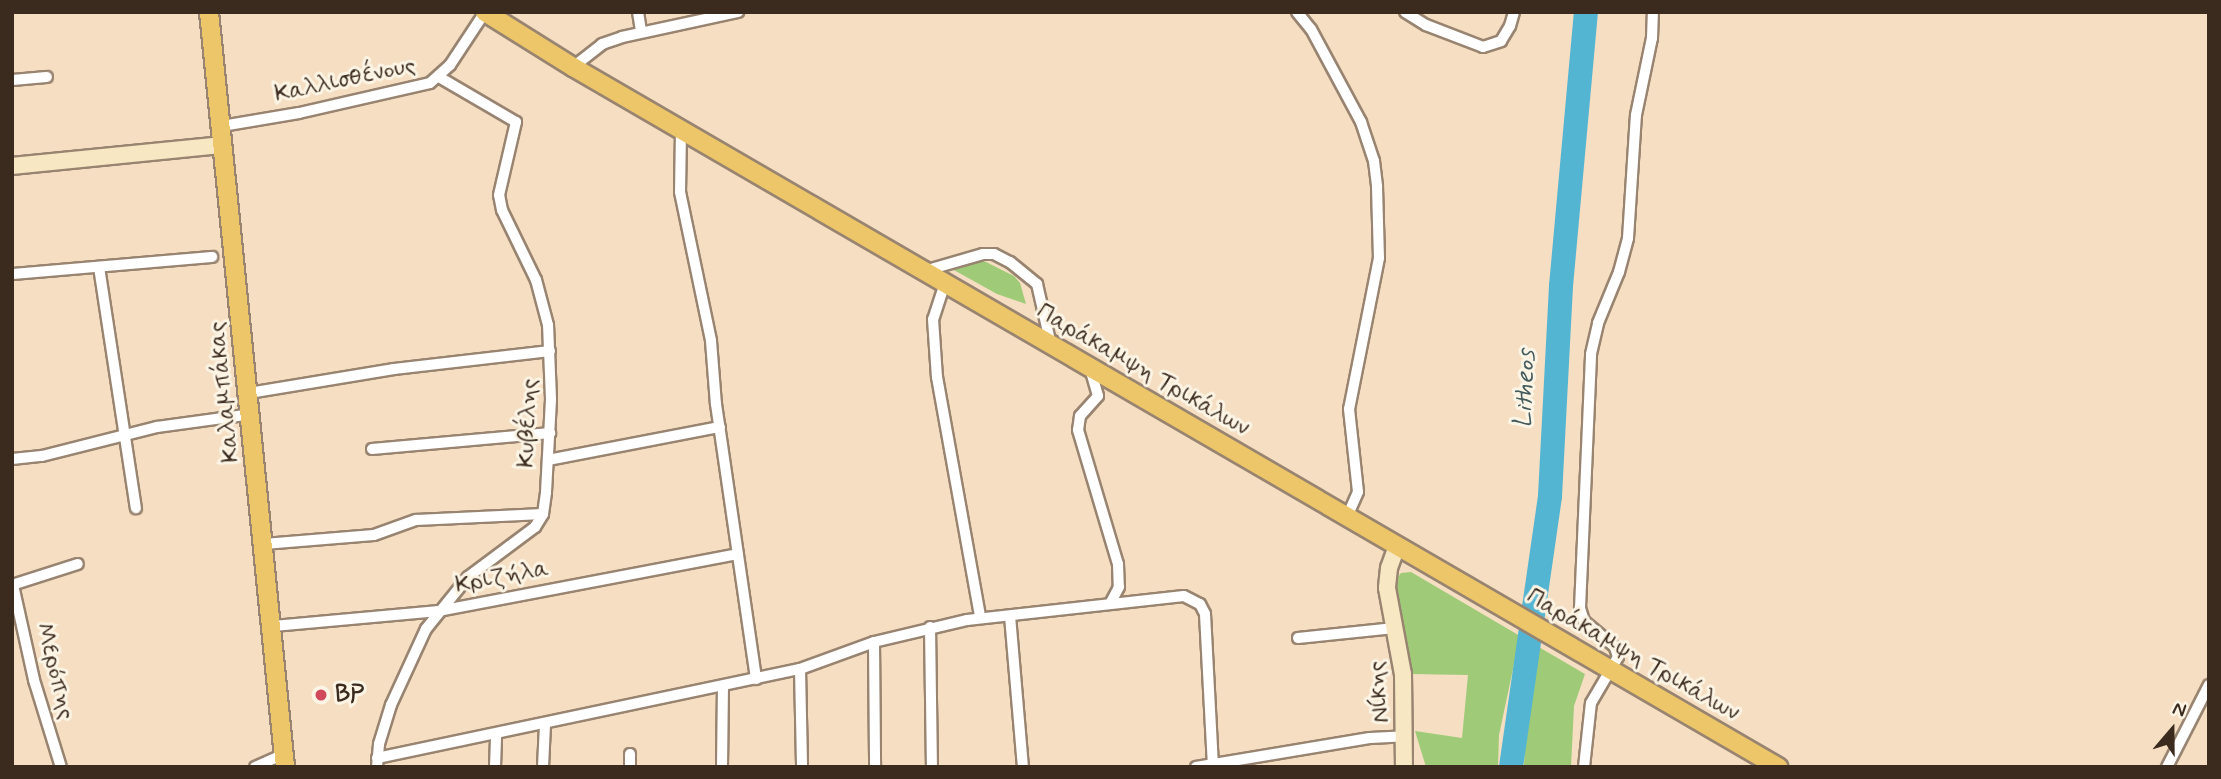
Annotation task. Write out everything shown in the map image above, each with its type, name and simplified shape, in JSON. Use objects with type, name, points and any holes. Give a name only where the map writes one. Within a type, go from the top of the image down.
[{"type":"main road","name":"Καλαμπάκας","points":[[209,12],[252,414],[285,760]]},
{"type":"main road","name":"Παράκαμψη Τρικάλων","points":[[485,12],[573,67],[1778,767]]},
{"type":"street","name":"Καλλισθένους","points":[[222,125],[299,114],[417,87],[439,77],[485,12]]},
{"type":"street","points":[[638,12],[641,32]]},
{"type":"street","points":[[573,67],[602,44],[641,32],[738,12]]},
{"type":"street","points":[[1297,12],[1311,29],[1361,122],[1374,161],[1377,187],[1378,258],[1349,409],[1358,492],[1347,517]]},
{"type":"street","points":[[1405,12],[1426,25],[1483,47],[1501,41],[1514,12]]},
{"type":"street","points":[[1584,767],[1591,703],[1603,665],[1618,651],[1587,625],[1580,608],[1589,385],[1594,339],[1628,237],[1636,115],[1653,12]]},
{"type":"street","points":[[12,80],[47,77]]},
{"type":"street","name":"Κυβέλης","points":[[439,77],[516,122],[499,195],[502,210],[540,292],[550,351],[550,433],[543,514]]},
{"type":"street","points":[[681,130],[680,192],[708,326],[756,679]]},
{"type":"street","points":[[12,166],[223,145]]},
{"type":"street","points":[[924,271],[983,254],[994,254],[1010,262],[1037,284],[1051,345]]},
{"type":"street","points":[[12,274],[212,257]]},
{"type":"street","points":[[99,267],[136,508]]},
{"type":"street","points":[[945,283],[933,319],[937,377],[980,617]]},
{"type":"street","points":[[249,393],[394,369],[550,351]]},
{"type":"street","points":[[1090,368],[1097,396],[1080,416],[1078,430],[1118,564],[1119,587],[1110,604]]},
{"type":"street","points":[[12,459],[42,456],[125,434],[191,421],[252,414]]},
{"type":"street","points":[[548,460],[720,427]]},
{"type":"street","points":[[372,449],[550,433]]},
{"type":"street","points":[[543,514],[527,537],[477,569],[439,611],[404,670],[383,730],[377,762],[653,698],[723,687],[800,669],[874,642],[930,627],[980,617],[1010,617],[1184,596],[1200,604],[1205,614],[1213,765]]},
{"type":"street","points":[[264,544],[374,535],[416,520],[543,514]]},
{"type":"street","name":"Νίκης","points":[[1397,546],[1387,578],[1403,674],[1407,755]]},
{"type":"street","name":"Κριζήλα","points":[[273,626],[439,611],[738,554]]},
{"type":"street","points":[[12,585],[78,564]]},
{"type":"street","name":"Μερόπης","points":[[12,585],[34,680],[61,767]]},
{"type":"street","points":[[1010,617],[1023,767]]},
{"type":"street","points":[[930,627],[932,767]]},
{"type":"street","name":"Νίκης","points":[[1298,638],[1394,628]]},
{"type":"street","points":[[874,642],[875,767]]},
{"type":"street","points":[[800,669],[802,767]]},
{"type":"street","points":[[2167,767],[2209,685]]},
{"type":"street","points":[[722,767],[723,687]]},
{"type":"street","points":[[543,767],[545,724]]},
{"type":"street","points":[[495,767],[496,736]]},
{"type":"street","points":[[1196,767],[1370,738],[1407,755]]},
{"type":"street","points":[[630,767],[631,754]]},
{"type":"street","points":[[255,767],[285,760]]},
{"type":"green space","points":[[978,261],[986,262],[1014,276],[1020,283],[1026,304],[997,294],[952,269]]},
{"type":"green space","points":[[1411,572],[1520,636],[1499,735],[1498,767],[1426,767],[1415,731],[1462,738],[1468,675],[1410,674],[1394,582],[1401,573]]},
{"type":"green space","points":[[1537,646],[1585,674],[1574,706],[1571,767],[1524,767],[1526,709]]},
{"type":"waterway","name":"Litheos","points":[[1511,767],[1550,496],[1561,286],[1586,12]]},
{"type":"place","name":"BP","points":[[321,695]]}]
